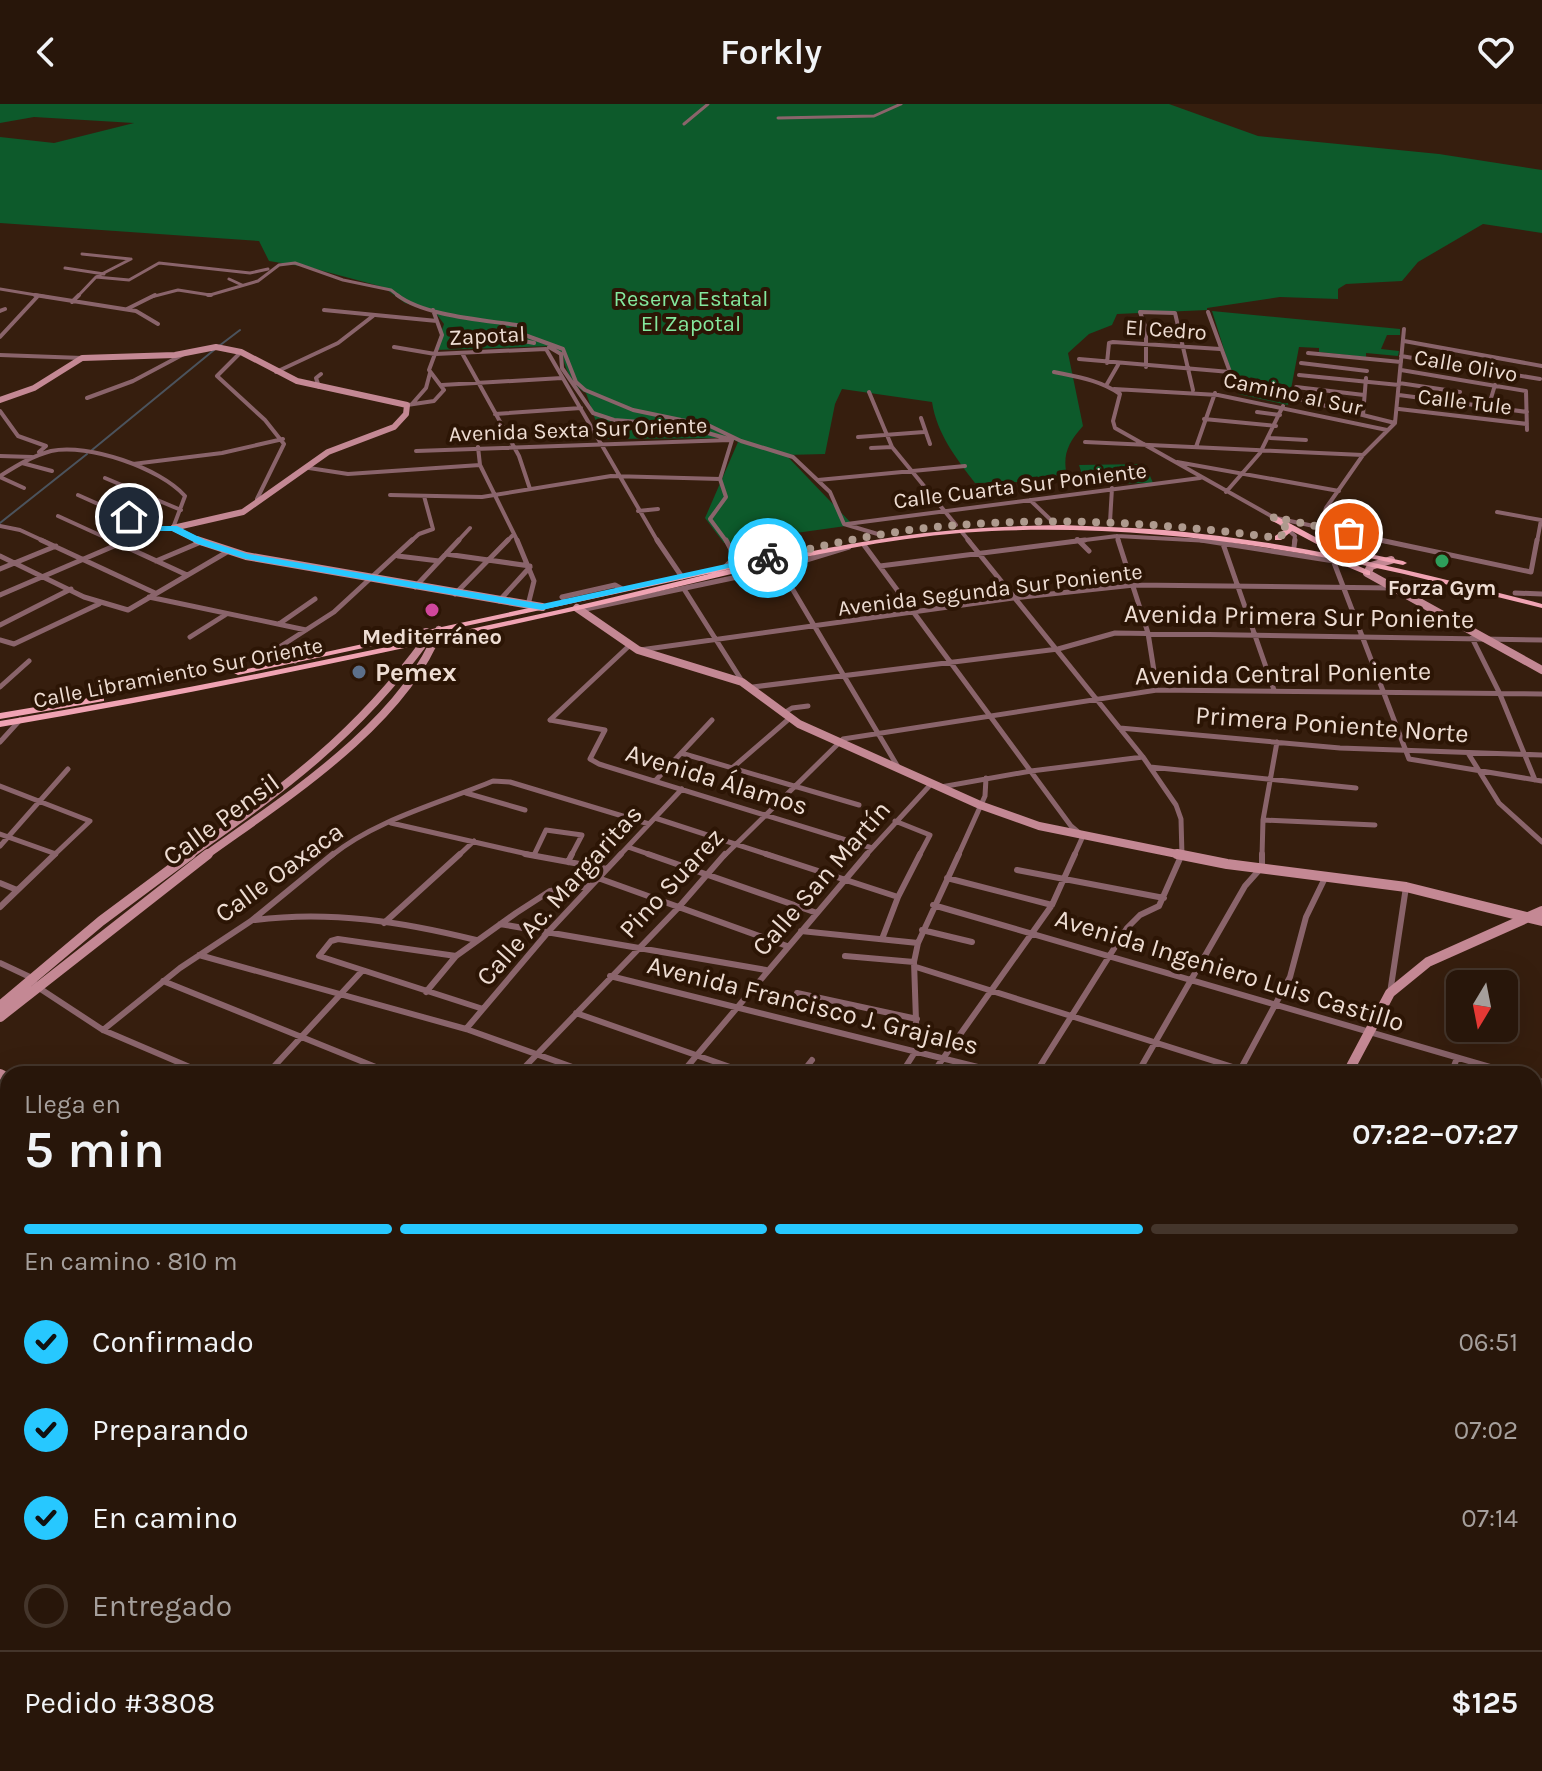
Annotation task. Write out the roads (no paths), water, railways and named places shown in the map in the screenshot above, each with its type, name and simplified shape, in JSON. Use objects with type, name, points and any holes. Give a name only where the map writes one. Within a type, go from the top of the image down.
[{"type":"main road","points":[[1274,518],[1329,547]]},
{"type":"main road","name":"Calle Libramiento Sur Oriente","points":[[0,724],[232,681],[426,636],[585,594],[881,535],[958,528],[1052,521],[1215,529],[1278,538],[1309,550],[1376,564],[1393,563],[1421,574],[1542,606]]},
{"type":"main road","name":"Calle Libramiento Sur Oriente","points":[[438,633],[579,609],[850,547],[958,528],[1128,529],[1329,547],[1542,597]]},
{"type":"main road","points":[[1278,538],[1289,530]]},
{"type":"main road","points":[[1309,550],[1367,573]]},
{"type":"main road","points":[[1383,579],[1393,572],[1421,574]]},
{"type":"main road","name":"Calle Libramiento Sur Oriente","points":[[0,716],[426,636]]},
{"type":"street","points":[[684,124],[708,104]]},
{"type":"street","points":[[778,118],[874,116],[901,104]]},
{"type":"street","points":[[72,302],[96,277],[131,259],[82,254]]},
{"type":"street","points":[[96,277],[129,280],[159,263],[253,273],[279,265],[301,264],[343,280],[391,290],[409,304],[523,326],[522,334],[534,340]]},
{"type":"street","points":[[127,309],[156,293],[178,290],[207,295],[258,281],[279,265]]},
{"type":"street","points":[[65,268],[104,274]]},
{"type":"street","points":[[229,279],[242,285]]},
{"type":"street","points":[[0,289],[127,309],[158,324]]},
{"type":"street","points":[[0,337],[37,297]]},
{"type":"street","points":[[324,310],[437,321]]},
{"type":"street","points":[[0,595],[154,529],[238,514],[332,450],[394,427],[426,388],[442,335],[433,310]]},
{"type":"street","points":[[1146,367],[1146,329],[1141,312],[1175,313],[1193,390]]},
{"type":"street","points":[[1079,359],[1118,365],[1230,372],[1208,312]]},
{"type":"street","points":[[276,372],[338,343],[373,316]]},
{"type":"street","points":[[1320,526],[1326,508],[1363,455],[1395,423],[1399,409],[1404,329]]},
{"type":"street","points":[[725,567],[735,557],[733,550],[710,519],[726,497],[720,479],[732,440],[680,425],[599,416],[583,403],[562,368],[561,354],[554,349],[490,334],[507,331],[563,349],[576,382],[585,390],[633,410],[710,426],[741,441],[793,457],[830,492],[844,524],[881,535]]},
{"type":"street","points":[[1404,341],[1542,366]]},
{"type":"street","name":"El Cedro","points":[[1107,363],[1111,342],[1220,349]]},
{"type":"street","points":[[0,355],[82,358],[182,355],[216,347],[241,352],[276,372],[319,387],[409,405],[437,400],[444,390],[430,373]]},
{"type":"street","name":"Zapotal","points":[[394,347],[435,354],[542,348],[546,349],[562,378]]},
{"type":"street","points":[[1431,361],[1433,347]]},
{"type":"street","points":[[241,352],[217,376],[283,439]]},
{"type":"street","points":[[462,353],[514,447],[530,489]]},
{"type":"street","points":[[1308,353],[1431,361],[1540,379]]},
{"type":"street","points":[[87,398],[133,381],[182,355]]},
{"type":"street","points":[[0,400],[34,388],[82,358]]},
{"type":"street","points":[[1363,415],[1369,359]]},
{"type":"street","points":[[1301,363],[1367,371]]},
{"type":"street","points":[[1107,384],[1118,365]]},
{"type":"street","name":"Calle Olivo","points":[[1401,370],[1526,391],[1527,412]]},
{"type":"street","points":[[1054,372],[1107,384],[1120,394],[1113,421],[1115,428],[1274,518],[1289,530],[1295,544]]},
{"type":"street","points":[[319,387],[316,378],[321,374]]},
{"type":"street","points":[[1299,375],[1460,392]]},
{"type":"street","points":[[442,385],[562,378],[602,443],[638,511],[682,577]]},
{"type":"street","points":[[1457,403],[1461,381]]},
{"type":"street","points":[[1488,408],[1495,385]]},
{"type":"street","points":[[1296,387],[1364,395]]},
{"type":"street","name":"Camino al Sur","points":[[1114,389],[1215,393],[1387,430]]},
{"type":"street","points":[[1328,406],[1330,391]]},
{"type":"street","points":[[869,392],[892,447],[1143,757],[1167,789],[1181,819],[1182,856],[1164,898],[1159,906],[1140,915],[1127,928],[1040,1066]]},
{"type":"street","points":[[1196,447],[1215,393]]},
{"type":"street","points":[[1399,395],[1527,412]]},
{"type":"street","points":[[1298,399],[1395,423]]},
{"type":"street","points":[[1226,492],[1248,473],[1265,450],[1283,406]]},
{"type":"street","points":[[495,414],[581,408]]},
{"type":"street","name":"Calle Tule","points":[[1399,409],[1527,427],[1527,412]]},
{"type":"street","points":[[0,411],[18,436],[46,446],[0,477]]},
{"type":"street","points":[[1257,412],[1280,415]]},
{"type":"street","points":[[921,418],[930,444]]},
{"type":"street","points":[[1204,419],[1276,426]]},
{"type":"street","points":[[858,437],[924,432]]},
{"type":"street","points":[[1270,438],[1306,440]]},
{"type":"street","points":[[130,465],[222,453],[283,439]]},
{"type":"street","points":[[257,499],[282,451],[283,439]]},
{"type":"street","name":"Avenida Sexta Sur Oriente","points":[[416,451],[741,441]]},
{"type":"street","points":[[1085,442],[1363,455]]},
{"type":"street","points":[[478,447],[480,465],[530,567],[534,581],[528,605]]},
{"type":"street","points":[[871,448],[892,447]]},
{"type":"street","points":[[0,456],[30,457],[69,448],[86,448],[130,465],[163,479],[184,493],[173,528]]},
{"type":"street","points":[[1171,461],[1339,491]]},
{"type":"street","points":[[22,463],[52,471]]},
{"type":"street","points":[[309,468],[348,474],[480,465]]},
{"type":"street","points":[[818,480],[965,466]]},
{"type":"street","points":[[390,495],[482,497],[604,476],[720,479]]},
{"type":"street","points":[[0,477],[24,488]]},
{"type":"street","points":[[105,478],[181,510]]},
{"type":"street","name":"Calle Cuarta Sur Poniente","points":[[844,524],[1200,478]]},
{"type":"street","points":[[1110,522],[1112,488]]},
{"type":"street","points":[[78,495],[154,529]]},
{"type":"street","points":[[295,661],[280,650],[281,646],[334,612],[419,534],[433,529],[424,496]]},
{"type":"street","points":[[1030,500],[1052,521]]},
{"type":"street","points":[[638,511],[658,509]]},
{"type":"street","points":[[1274,518],[1531,572],[1540,519],[1497,512]]},
{"type":"street","points":[[58,516],[187,575]]},
{"type":"street","points":[[0,526],[56,546],[155,593]]},
{"type":"street","points":[[173,528],[227,552],[455,595],[542,607]]},
{"type":"street","points":[[415,587],[470,528]]},
{"type":"street","points":[[455,595],[514,534]]},
{"type":"street","points":[[880,566],[1117,536],[1222,541],[1333,559],[1409,759],[1538,780]]},
{"type":"street","points":[[1117,536],[1148,633],[1157,690]]},
{"type":"street","points":[[1077,539],[1089,551]]},
{"type":"street","points":[[1222,541],[1274,690]]},
{"type":"street","points":[[156,561],[201,542]]},
{"type":"street","points":[[864,545],[1071,826],[1083,836]]},
{"type":"street","points":[[0,569],[56,546]]},
{"type":"street","points":[[579,609],[780,568],[850,547]]},
{"type":"street","points":[[0,556],[99,604],[121,610],[227,552]]},
{"type":"street","points":[[446,554],[530,567]]},
{"type":"street","points":[[398,556],[439,561]]},
{"type":"street","points":[[1383,579],[1382,572],[1393,563]]},
{"type":"street","points":[[1376,564],[1367,573],[1383,579],[1542,670]]},
{"type":"street","points":[[499,601],[530,567]]},
{"type":"street","points":[[780,568],[898,767]]},
{"type":"street","points":[[1062,575],[1074,591]]},
{"type":"street","name":"Avenida Segunda Sur Poniente","points":[[634,648],[1134,585],[1396,588]]},
{"type":"street","points":[[0,625],[71,589]]},
{"type":"street","points":[[684,589],[742,682]]},
{"type":"street","points":[[149,597],[306,630]]},
{"type":"street","points":[[279,624],[315,599]]},
{"type":"street","points":[[0,640],[14,644],[99,604]]},
{"type":"street","points":[[579,609],[634,648],[742,682],[753,687],[787,716],[836,742],[980,805],[1048,828],[1258,869],[1406,887],[1542,921]]},
{"type":"street","points":[[190,637],[225,615]]},
{"type":"street","name":"Calle Pensil","points":[[0,1006],[332,764],[403,691],[438,633]]},
{"type":"street","name":"Avenida Primera Sur Poniente","points":[[753,687],[1058,649],[1115,633],[1542,640]]},
{"type":"street","name":"Calle Pensil","points":[[0,1017],[34,982],[136,893],[319,761],[390,691],[426,636]]},
{"type":"street","points":[[1472,638],[1538,780]]},
{"type":"street","name":"Avenida Álamos","points":[[634,648],[550,720],[605,730],[590,759],[872,848]]},
{"type":"street","points":[[0,687],[29,661]]},
{"type":"street","name":"Avenida Central Poniente","points":[[836,742],[1157,690],[1542,694]]},
{"type":"street","points":[[731,769],[792,708],[808,706]]},
{"type":"street","points":[[0,742],[20,720]]},
{"type":"street","points":[[655,781],[712,720]]},
{"type":"street","name":"Primera Poniente Norte","points":[[1120,728],[1277,742],[1542,755]]},
{"type":"street","points":[[0,732],[11,731]]},
{"type":"street","name":"Pino Suarez","points":[[526,1066],[678,908],[734,844],[836,742]]},
{"type":"street","points":[[1141,1066],[1245,886],[1262,867],[1263,820],[1277,742]]},
{"type":"street","points":[[681,753],[859,805]]},
{"type":"street","points":[[1468,753],[1475,771],[1501,808],[1542,842]]},
{"type":"street","points":[[937,785],[1143,757]]},
{"type":"street","points":[[1150,767],[1356,788]]},
{"type":"street","points":[[0,846],[68,769]]},
{"type":"street","points":[[906,1066],[917,1049],[915,965],[918,943],[985,796],[986,778]]},
{"type":"street","name":"Calle Oaxaca","points":[[103,1030],[163,981],[251,921],[343,846],[390,823],[499,780],[652,821]]},
{"type":"street","name":"Calle San Martín","points":[[688,1066],[766,970],[895,821],[937,785]]},
{"type":"street","points":[[0,786],[90,821],[0,907]]},
{"type":"street","name":"Calle Ac. Margaritas","points":[[466,1029],[549,931],[682,789]]},
{"type":"street","points":[[466,793],[525,810]]},
{"type":"street","points":[[1263,820],[1375,825]]},
{"type":"street","points":[[652,821],[898,897]]},
{"type":"street","points":[[882,939],[898,897],[930,835],[895,821]]},
{"type":"street","points":[[390,823],[607,869]]},
{"type":"street","points":[[534,855],[546,830],[582,835],[568,862]]},
{"type":"street","points":[[0,834],[56,854]]},
{"type":"street","points":[[938,1066],[1052,905],[1066,880],[1083,836]]},
{"type":"street","points":[[384,923],[474,841]]},
{"type":"street","points":[[628,847],[817,913]]},
{"type":"street","points":[[1017,870],[1164,898]]},
{"type":"street","points":[[598,878],[787,946]]},
{"type":"street","points":[[947,878],[1052,905]]},
{"type":"street","points":[[1242,1066],[1290,977],[1306,917],[1325,878]]},
{"type":"street","points":[[0,883],[17,890]]},
{"type":"street","points":[[426,992],[456,956],[550,891],[590,886]]},
{"type":"street","points":[[1351,1066],[1390,993],[1406,887]]},
{"type":"street","name":"Avenida Ingeniero Luis Castillo","points":[[933,905],[1486,1066]]},
{"type":"street","points":[[1390,993],[1428,962],[1542,911]]},
{"type":"street","points":[[251,921],[277,916],[325,915],[444,932],[476,940]]},
{"type":"street","points":[[500,924],[766,970]]},
{"type":"street","points":[[922,930],[972,942]]},
{"type":"street","points":[[801,931],[918,943]]},
{"type":"street","points":[[456,956],[338,939],[331,941],[319,956],[483,1009]]},
{"type":"street","points":[[199,955],[466,1029],[570,1066]]},
{"type":"street","points":[[846,960],[855,956],[915,965],[1221,1066]]},
{"type":"street","points":[[0,963],[34,982],[103,1030],[187,1066]]},
{"type":"street","points":[[275,1066],[362,971]]},
{"type":"street","name":"Avenida Francisco J. Grajales","points":[[610,976],[979,1066]]},
{"type":"street","points":[[163,981],[373,1066]]},
{"type":"street","points":[[797,993],[917,1019]]},
{"type":"street","points":[[576,1013],[726,1066]]},
{"type":"street","points":[[1454,1066],[1457,1058]]},
{"type":"street","points":[[807,1066],[812,1060]]},
{"type":"waterway","points":[[219,346],[240,330]]},
{"type":"waterway","points":[[92,450],[214,350]]},
{"type":"waterway","points":[[0,523],[87,454]]},
{"type":"place","name":"Forza Gym","points":[[1442,561]]},
{"type":"place","name":"Mediterráneo","points":[[432,610]]},
{"type":"place","name":"Pemex","points":[[359,672]]},
{"type":"park label","name":"Reserva Estatal El Zapotal","points":[[691,310]]}]
